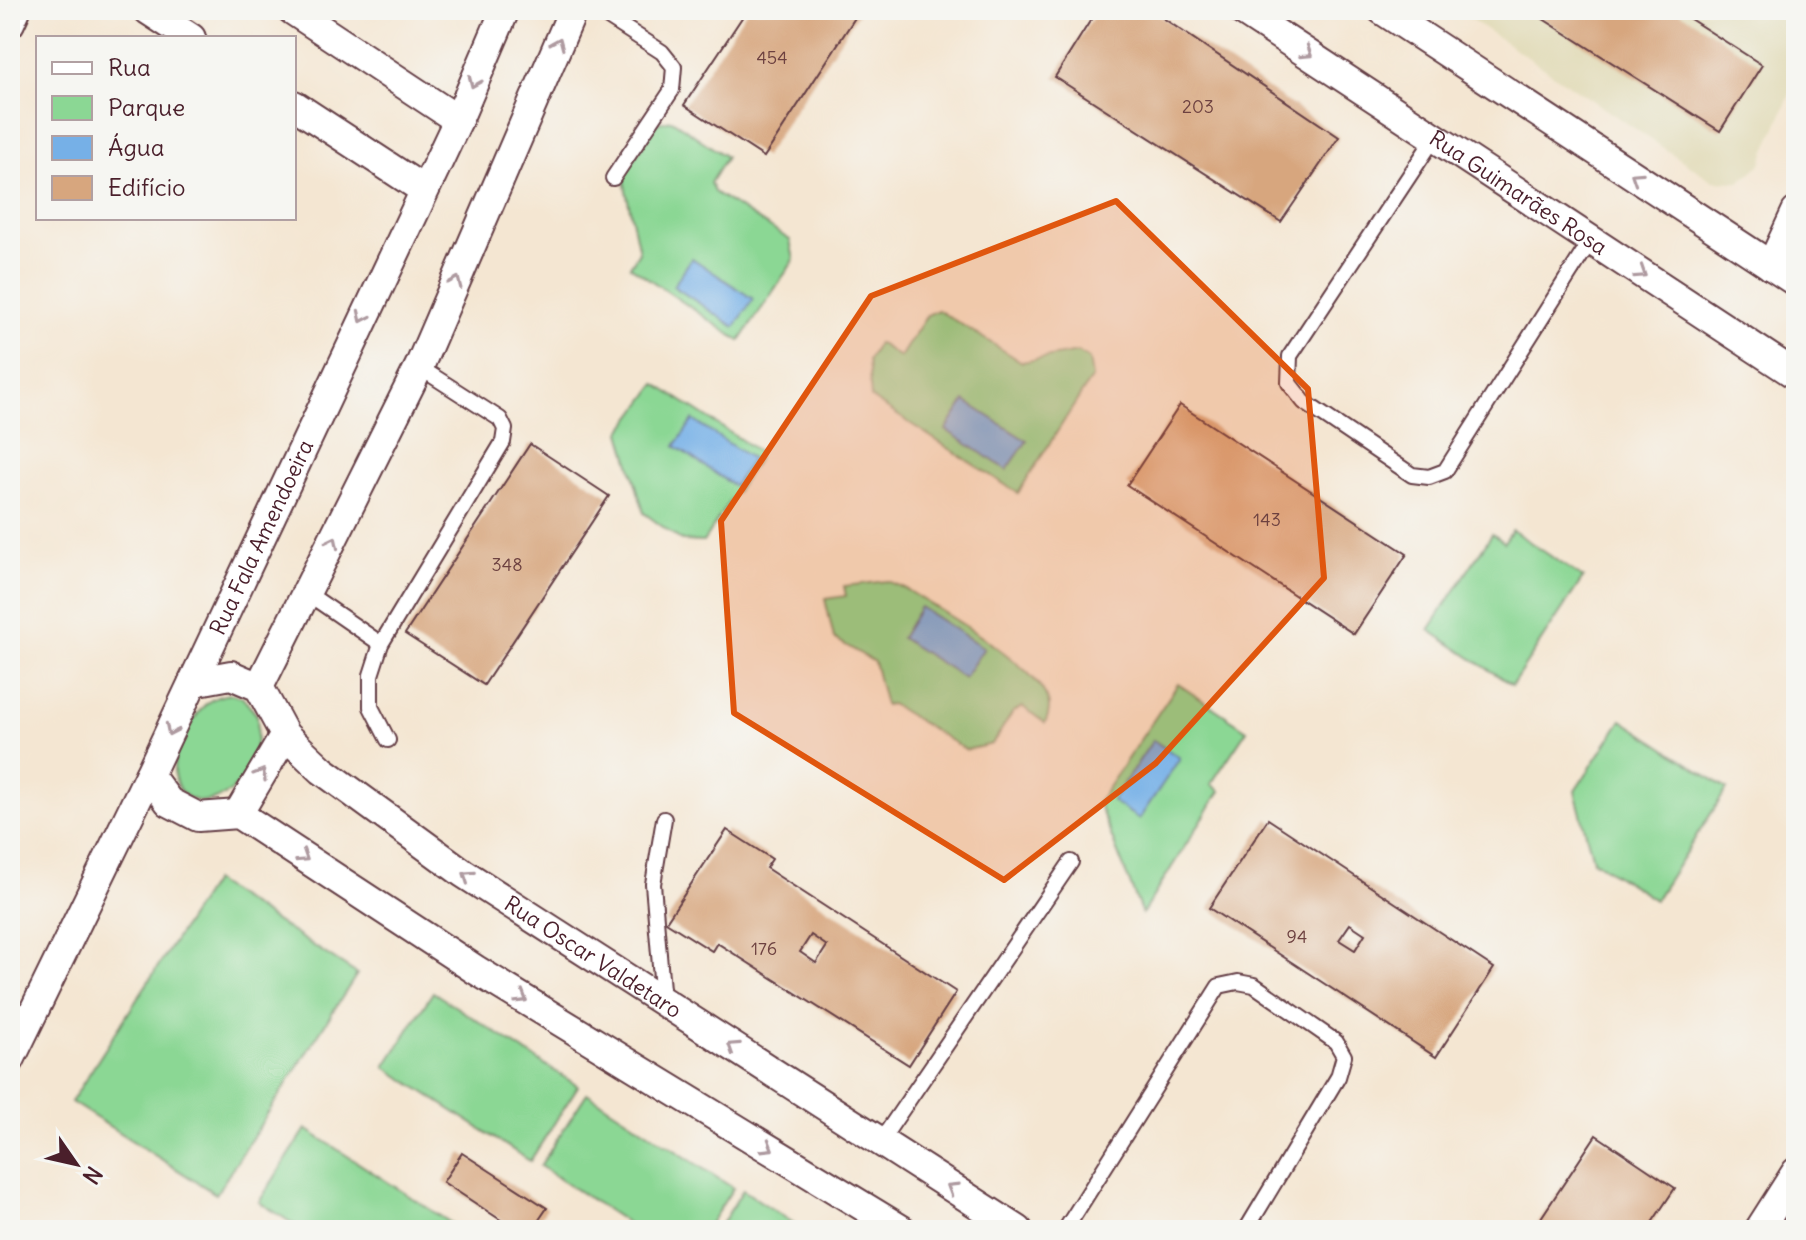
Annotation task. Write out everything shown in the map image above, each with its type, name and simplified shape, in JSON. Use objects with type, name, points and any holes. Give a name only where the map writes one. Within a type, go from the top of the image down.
[{"type":"street","points":[[10,23],[16,10]]},
{"type":"street","points":[[148,10],[188,36]]},
{"type":"street","points":[[292,10],[458,120]]},
{"type":"street","name":"Rua Fala Amendoeira","points":[[10,1060],[149,775],[458,120],[505,10]]},
{"type":"street","points":[[193,682],[231,675],[259,687],[419,367],[573,10]]},
{"type":"street","name":"Rua Guimarães Rosa","points":[[1241,10],[1796,375]]},
{"type":"street","points":[[1382,10],[1796,282]]},
{"type":"street","points":[[296,106],[424,190]]},
{"type":"street","points":[[1771,266],[1796,212]]},
{"type":"street","name":"Rua Oscar Valdetaro","points":[[259,687],[285,735],[322,770],[463,873],[1018,1230]]},
{"type":"street","points":[[238,814],[285,735]]},
{"type":"street","points":[[149,775],[169,802],[198,817],[238,814],[476,970],[902,1230]]},
{"type":"street","points":[[1759,1230],[1796,1172]]},
{"type":"lane","points":[[597,10],[662,52],[674,67],[672,90],[613,178]]},
{"type":"lane","points":[[1435,137],[1290,356],[1289,383],[1304,402],[1412,475],[1429,477],[1445,471],[1591,240]]},
{"type":"lane","points":[[388,740],[371,707],[371,675],[381,644],[503,442],[505,429],[500,419],[419,367]]},
{"type":"lane","points":[[307,593],[381,644]]},
{"type":"lane","points":[[663,1002],[653,884],[664,819]]},
{"type":"lane","points":[[880,1142],[1071,862]]},
{"type":"lane","points":[[1065,1230],[1219,986],[1238,982],[1254,985],[1266,993],[1336,1042],[1344,1056],[1338,1077],[1246,1230]]},
{"type":"highlighted area","points":[[1116,201],[1308,389],[1324,578],[1156,763],[1004,880],[734,713],[721,521],[871,296]]},
{"type":"shaded area","points":[[1457,10],[1796,10],[1796,80],[1760,165],[1739,182],[1713,181]]},
{"type":"green space","points":[[672,120],[726,157],[710,183],[714,192],[790,240],[794,260],[740,341],[630,266],[639,252],[623,176],[657,123]]},
{"type":"green space","points":[[938,310],[1022,362],[1078,352],[1089,359],[1092,377],[1018,493],[871,398],[868,360],[878,343],[900,357],[927,315]]},
{"type":"green space","points":[[656,384],[758,451],[757,460],[703,542],[682,541],[644,513],[621,432]]},
{"type":"green space","points":[[1512,530],[1583,578],[1512,685],[1429,630],[1492,534],[1504,542]]},
{"type":"green space","points":[[887,581],[906,589],[961,623],[1020,666],[1035,680],[1047,698],[1049,708],[1045,723],[1023,707],[1013,712],[992,744],[966,750],[891,704],[885,705],[874,662],[834,638],[825,599],[846,596],[844,586]]},
{"type":"green space","points":[[1178,684],[1247,730],[1211,784],[1220,791],[1142,914],[1098,802]]},
{"type":"green space","points":[[231,694],[242,697],[257,715],[256,748],[246,773],[232,790],[215,799],[198,801],[184,794],[175,780],[176,755],[202,708],[217,697]]},
{"type":"green space","points":[[1622,720],[1727,789],[1655,900],[1593,860],[1575,791]]},
{"type":"green space","points":[[213,881],[357,974],[216,1194],[71,1102]]},
{"type":"green space","points":[[433,992],[578,1086],[530,1161],[385,1067]]},
{"type":"green space","points":[[587,1093],[733,1188],[706,1230],[638,1230],[540,1166]]},
{"type":"green space","points":[[306,1129],[454,1225],[451,1230],[303,1230],[259,1202]]},
{"type":"green space","points":[[743,1190],[804,1230],[718,1230]]},
{"type":"water","points":[[692,258],[753,299],[735,327],[673,286]]},
{"type":"water","points":[[965,401],[1027,441],[1007,470],[946,430]]},
{"type":"water","points":[[693,420],[752,459],[734,486],[675,446]]},
{"type":"water","points":[[920,607],[984,648],[964,678],[901,638]]},
{"type":"water","points":[[1153,740],[1180,758],[1139,819],[1112,801]]},
{"type":"building","points":[[747,10],[860,10],[764,157],[684,105]]},
{"type":"building","points":[[1097,10],[1151,10],[1339,137],[1281,222],[1055,77]]},
{"type":"building","points":[[1529,10],[1676,10],[1762,65],[1720,131]]},
{"type":"building","points":[[1180,405],[1407,554],[1354,634],[1127,485]]},
{"type":"building","points":[[530,444],[609,496],[484,685],[405,634]]},
{"type":"building","points":[[1268,819],[1494,968],[1436,1057],[1209,908]],"holes":[[[1350,924],[1365,934],[1355,950],[1339,940]]]},
{"type":"building","points":[[727,830],[772,859],[766,868],[956,992],[909,1065],[717,943],[712,951],[666,922]],"holes":[[[811,935],[827,946],[816,963],[800,952]]]},
{"type":"building","points":[[1596,1135],[1675,1188],[1647,1230],[1533,1230]]},
{"type":"building","points":[[462,1153],[547,1208],[532,1230],[516,1230],[443,1182]]}]
